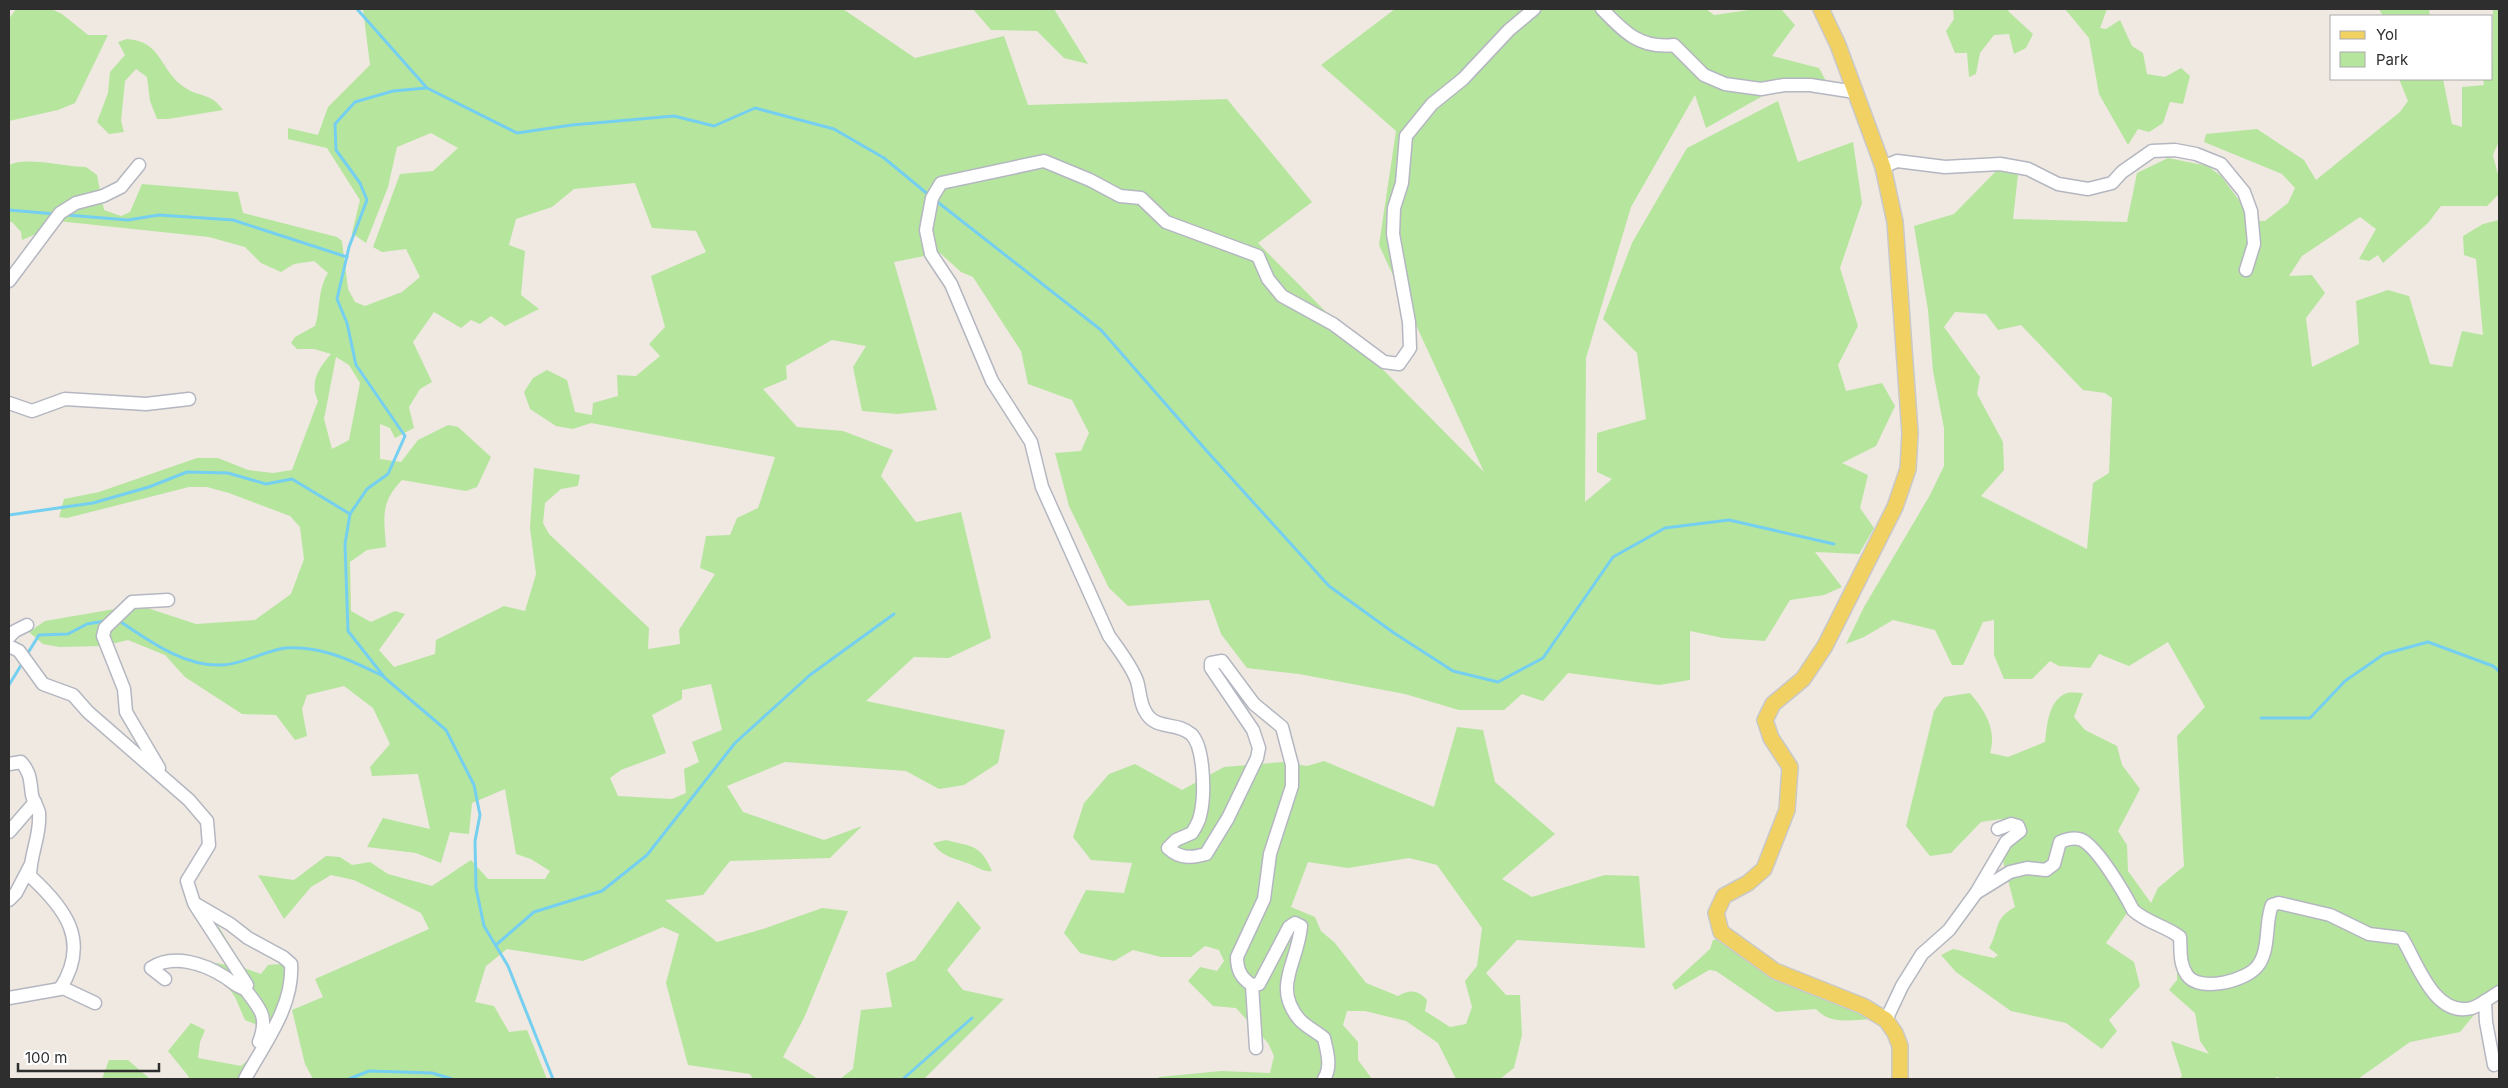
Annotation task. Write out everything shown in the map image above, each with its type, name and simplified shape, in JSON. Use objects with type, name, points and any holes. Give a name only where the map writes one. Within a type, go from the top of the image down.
[{"type":"main road","points":[[1821,9],[1838,45],[1883,167],[1895,222],[1910,433],[1908,469],[1895,508],[1824,646],[1803,679],[1773,704],[1765,720],[1771,738],[1790,767],[1787,810],[1764,869],[1748,883],[1724,896],[1716,913],[1721,932],[1775,971],[1863,1006],[1886,1020],[1895,1032],[1900,1046],[1900,1079]]},
{"type":"street","points":[[1324,1079],[1327,1074],[1328,1058],[1324,1038],[1301,1021],[1289,1004],[1285,992],[1301,926],[1295,923],[1289,927],[1259,984],[1252,985],[1242,979],[1237,965],[1237,956],[1264,899],[1270,854],[1292,786],[1292,765],[1282,728],[1261,711],[1238,685],[1222,661],[1211,663],[1211,668],[1253,730],[1259,748],[1228,818],[1206,854],[1193,858],[1176,855],[1168,848],[1176,840],[1192,833],[1200,817],[1203,800],[1199,750],[1191,734],[1176,726],[1161,725],[1152,721],[1144,710],[1136,680],[1124,656],[1109,636],[1042,487],[1031,442],[992,381],[951,284],[931,254],[926,230],[932,198],[941,184],[1044,161],[1090,180],[1120,196],[1141,198],[1166,222],[1258,256],[1268,279],[1282,296],[1333,324],[1384,362],[1399,364],[1410,348],[1410,322],[1393,234],[1394,208],[1402,183],[1406,136],[1432,104],[1463,79],[1509,30],[1534,9]]},
{"type":"street","points":[[1602,9],[1618,26],[1642,43],[1658,47],[1674,45],[1704,75],[1725,84],[1762,90],[1784,84],[1810,85],[1855,92]]},
{"type":"street","points":[[1883,167],[1897,161],[1945,167],[2000,164],[2028,169],[2058,184],[2088,189],[2112,183],[2122,172],[2152,151],[2175,150],[2196,154],[2222,164],[2244,192],[2252,210],[2254,244],[2246,270]]},
{"type":"street","points":[[9,281],[60,213],[76,203],[103,196],[120,187],[139,165]]},
{"type":"street","points":[[9,403],[32,411],[65,399],[146,404],[189,398]]},
{"type":"street","points":[[165,779],[126,712],[124,689],[102,636],[105,628],[132,602],[168,600]]},
{"type":"street","points":[[9,637],[15,631],[27,625]]},
{"type":"street","points":[[9,646],[18,652],[43,684],[73,694],[88,712],[189,800],[207,821],[209,845],[187,881],[194,903],[244,977],[247,985],[245,989]]},
{"type":"street","points":[[9,764],[21,762],[30,772],[35,802],[39,812],[38,836],[30,866],[16,893],[9,900]]},
{"type":"street","points":[[9,832],[35,802]]},
{"type":"street","points":[[1886,1020],[1902,986],[1922,954],[1949,930],[1976,893],[2006,842],[2020,831],[2018,826],[2011,824],[1998,829]]},
{"type":"street","points":[[1976,893],[2010,872],[2027,868],[2046,870],[2054,864],[2060,842],[2068,839],[2082,839],[2092,848],[2133,910],[2141,917],[2170,929],[2180,938],[2180,962],[2187,976],[2196,982],[2222,985],[2245,975],[2259,965],[2270,925],[2272,904],[2279,903],[2330,915],[2369,934],[2402,938],[2420,972],[2439,1000],[2455,1008],[2472,1008],[2499,992]]},
{"type":"street","points":[[30,866],[30,876],[63,909],[72,927],[70,961],[61,987]]},
{"type":"street","points":[[194,903],[230,924],[248,938],[283,957],[291,964],[292,974],[287,1001],[245,1079]]},
{"type":"street","points":[[165,979],[151,968],[159,962],[190,962],[202,966],[245,989],[261,1010],[263,1017],[264,1024],[258,1046],[259,1054]]},
{"type":"street","points":[[1252,985],[1256,1048]]},
{"type":"street","points":[[9,998],[47,992],[61,987],[95,1003]]},
{"type":"street","points":[[2485,1001],[2486,1022],[2494,1065]]},
{"type":"green space","points":[[16,9],[51,9],[62,14],[88,35],[108,35],[75,103],[58,110],[9,121],[9,19]]},
{"type":"green space","points":[[363,9],[843,9],[915,58],[1004,36],[1028,105],[1227,99],[1312,202],[1258,243],[1484,472],[1379,245],[1396,131],[1321,65],[1395,9],[1706,9],[1714,15],[1756,9],[1781,9],[1795,25],[1772,56],[1819,68],[1826,81],[1775,89],[1706,128],[1695,95],[1631,207],[1586,358],[1585,502],[1612,479],[1597,472],[1597,433],[1646,419],[1637,353],[1603,319],[1632,243],[1687,148],[1778,101],[1798,162],[1853,142],[1862,203],[1840,268],[1858,326],[1838,365],[1846,391],[1882,383],[1895,406],[1876,446],[1842,463],[1868,475],[1860,508],[1874,528],[1859,554],[1815,552],[1842,587],[1824,595],[1790,600],[1765,641],[1723,638],[1690,631],[1690,680],[1659,685],[1568,673],[1543,701],[1522,694],[1504,710],[1459,710],[1405,694],[1299,674],[1247,668],[1221,634],[1209,600],[1128,606],[1109,588],[1069,506],[1055,453],[1081,451],[1089,433],[1072,400],[1028,384],[1021,351],[973,277],[961,272],[940,253],[894,262],[937,410],[897,414],[862,411],[853,367],[866,346],[832,340],[786,366],[787,379],[763,389],[797,427],[843,431],[893,450],[881,476],[916,522],[961,512],[991,638],[949,658],[914,657],[866,701],[1005,730],[998,763],[964,785],[939,789],[906,771],[785,762],[727,786],[743,812],[824,840],[862,826],[830,858],[730,861],[703,895],[665,900],[717,942],[763,929],[822,908],[848,911],[804,1018],[783,1057],[818,1079],[753,1079],[750,1074],[688,1065],[666,983],[679,934],[663,927],[583,961],[507,949],[486,966],[475,1002],[494,1006],[509,1032],[527,1030],[547,1079],[313,1079],[305,1064],[292,1010],[323,997],[315,979],[429,929],[421,913],[354,880],[331,875],[311,887],[284,919],[258,875],[294,880],[326,856],[340,857],[352,865],[370,862],[388,874],[432,886],[471,860],[488,879],[545,879],[550,871],[531,859],[516,854],[505,789],[472,803],[469,834],[450,832],[441,863],[416,853],[367,847],[383,818],[430,829],[418,774],[372,776],[370,767],[390,744],[373,708],[344,686],[307,695],[302,709],[307,736],[295,740],[276,715],[242,714],[185,677],[165,655],[128,640],[103,646],[59,647],[43,644],[29,632],[45,621],[138,605],[196,624],[255,620],[291,594],[304,559],[300,527],[290,516],[229,493],[207,487],[189,487],[67,518],[59,517],[64,499],[99,492],[197,458],[218,458],[248,470],[273,473],[292,470],[318,401],[315,394],[315,381],[319,370],[331,354],[314,349],[297,349],[291,343],[295,337],[315,326],[322,286],[328,273],[314,261],[294,264],[281,272],[261,263],[245,247],[209,237],[48,220],[36,234],[22,240],[21,232],[12,222],[9,222],[9,165],[35,162],[86,167],[97,175],[104,210],[121,216],[130,212],[142,184],[238,192],[243,213],[337,237],[342,241],[348,289],[355,302],[365,306],[402,292],[420,277],[406,249],[382,252],[373,247],[400,174],[433,171],[458,148],[431,133],[397,147],[388,187],[366,243],[352,233],[360,200],[327,148],[288,139],[288,128],[318,135],[328,107],[370,65]],"holes":[[[635,183],[652,228],[696,231],[706,252],[651,276],[665,327],[649,344],[660,356],[636,376],[617,375],[618,396],[593,403],[592,415],[575,412],[567,380],[547,370],[533,378],[524,392],[530,409],[556,426],[573,429],[591,423],[775,457],[758,508],[737,518],[730,535],[706,536],[700,568],[715,574],[679,630],[680,644],[648,649],[649,628],[549,534],[543,523],[545,503],[561,489],[578,486],[580,475],[534,468],[530,528],[536,574],[525,611],[504,606],[436,640],[435,654],[394,667],[379,650],[405,614],[395,611],[371,622],[351,611],[350,562],[367,550],[386,547],[385,511],[390,496],[402,480],[466,491],[477,487],[491,457],[458,427],[448,425],[418,440],[401,462],[380,459],[380,424],[390,428],[395,438],[414,428],[409,407],[420,389],[432,382],[413,342],[434,312],[461,328],[471,320],[480,324],[491,316],[505,326],[539,309],[521,295],[525,251],[509,245],[516,219],[552,207],[574,189]],[[336,357],[349,365],[360,383],[349,440],[332,449],[324,419]],[[711,684],[722,730],[692,742],[699,762],[684,769],[686,793],[672,799],[618,796],[610,778],[621,770],[666,753],[652,715],[682,699],[682,690]]]},
{"type":"green space","points":[[973,9],[1054,9],[1088,64],[1064,58],[1037,31],[991,30]]},
{"type":"green space","points":[[1953,9],[2008,9],[2033,34],[2026,48],[2014,54],[2009,34],[1994,35],[1980,53],[1976,74],[1969,77],[1967,53],[1955,53],[1946,31],[1954,19]]},
{"type":"green space","points":[[2065,9],[2107,9],[2100,28],[2106,29],[2120,20],[2132,46],[2143,53],[2147,74],[2165,77],[2181,68],[2190,76],[2183,104],[2170,102],[2163,123],[2149,132],[2138,129],[2128,145],[2099,94],[2089,38]]},
{"type":"green space","points":[[2379,9],[2429,9],[2430,15],[2382,15]]},
{"type":"green space","points":[[2493,9],[2499,9],[2499,141],[2493,155],[2499,179],[2499,194],[2487,206],[2441,206],[2428,223],[2383,263],[2378,255],[2369,261],[2359,259],[2376,229],[2360,217],[2302,256],[2289,276],[2312,275],[2325,293],[2306,318],[2312,367],[2359,344],[2356,301],[2388,290],[2409,296],[2430,364],[2452,367],[2462,331],[2483,335],[2476,259],[2464,255],[2463,236],[2483,224],[2499,220],[2499,985],[2490,990],[2479,1009],[2460,1032],[2410,1042],[2358,1079],[2283,1079],[2277,1077],[2273,1079],[2179,1079],[2182,1076],[2171,1041],[2209,1054],[2200,1041],[2195,1013],[2169,990],[2177,980],[2177,928],[2145,916],[2127,913],[2106,943],[2134,962],[2140,986],[2109,1020],[2117,1031],[2102,1049],[2066,1023],[2011,1011],[1956,972],[1941,955],[1953,949],[1994,958],[1998,955],[1989,948],[2000,920],[2008,911],[2015,907],[2002,857],[2022,824],[2001,819],[1981,822],[1951,853],[1930,856],[1906,826],[1934,711],[1944,697],[1970,693],[1985,714],[1991,728],[1992,744],[1990,753],[2008,757],[2045,742],[2050,714],[2056,701],[2067,693],[2083,693],[2074,717],[2085,730],[2117,746],[2122,765],[2140,789],[2118,831],[2127,845],[2128,871],[2151,903],[2158,888],[2184,866],[2177,736],[2205,707],[2168,642],[2129,666],[2099,654],[2090,668],[2059,666],[2050,661],[2032,679],[2004,679],[1994,655],[1994,620],[1983,622],[1963,665],[1952,665],[1935,630],[1893,620],[1864,637],[1846,644],[1864,607],[1930,495],[1944,466],[1944,428],[1933,371],[1928,310],[1914,226],[1954,214],[1999,168],[2018,175],[2013,219],[2127,222],[2137,173],[2168,158],[2208,166],[2221,176],[2239,200],[2248,221],[2265,221],[2288,203],[2295,188],[2282,174],[2204,142],[2206,134],[2257,129],[2304,160],[2316,180],[2400,112],[2408,101],[2399,80],[2443,80],[2452,124],[2462,127],[2462,87],[2484,85],[2483,80],[2493,80]],"holes":[[[1955,312],[1986,314],[1998,330],[2021,325],[2083,390],[2105,393],[2112,398],[2109,473],[2093,483],[2087,549],[1981,496],[2004,470],[2003,442],[1977,394],[1980,377],[1944,327]]]},
{"type":"green space","points":[[127,39],[139,41],[147,45],[184,87],[214,100],[223,110],[157,119],[150,101],[147,77],[136,69],[125,81],[121,121],[124,132],[109,134],[97,122],[108,93],[110,72],[125,55],[118,42]]},
{"type":"green space","points":[[1457,727],[1483,730],[1495,782],[1555,834],[1502,879],[1532,897],[1605,875],[1639,876],[1645,948],[1517,940],[1486,973],[1506,995],[1520,995],[1522,1035],[1514,1068],[1500,1079],[1456,1079],[1438,1043],[1406,1021],[1365,1011],[1347,1011],[1343,1025],[1358,1042],[1358,1060],[1372,1079],[1158,1079],[1159,1077],[1221,1071],[1270,1073],[1274,1056],[1268,1043],[1236,1008],[1213,1006],[1188,981],[1200,967],[1217,971],[1224,961],[1219,950],[1205,946],[1191,957],[1161,957],[1133,950],[1114,961],[1080,953],[1064,933],[1086,890],[1124,893],[1132,863],[1091,860],[1073,837],[1084,803],[1109,774],[1135,764],[1182,790],[1224,767],[1283,762],[1307,766],[1324,761],[1434,807]],"holes":[[[1409,858],[1437,865],[1482,928],[1477,966],[1465,981],[1472,1007],[1466,1024],[1450,1027],[1425,1011],[1427,1000],[1417,992],[1406,992],[1398,996],[1366,983],[1335,943],[1321,931],[1315,917],[1291,907],[1308,862],[1348,868]]]},
{"type":"green space","points":[[946,840],[975,848],[984,856],[992,871],[983,870],[946,855],[933,843]]},
{"type":"green space","points":[[958,901],[981,928],[947,970],[963,990],[1004,999],[924,1079],[840,1079],[853,1069],[861,1010],[892,1007],[886,973],[915,960]]},
{"type":"green space","points":[[217,924],[244,968],[261,974],[268,965],[281,964],[285,968],[286,991],[269,1030],[245,1020],[235,997],[210,962],[227,965]]},
{"type":"green space","points":[[1722,938],[1860,1011],[1870,1019],[1834,1019],[1816,1009],[1776,1012],[1716,971],[1709,970],[1675,990],[1672,984],[1710,949],[1713,940]]},
{"type":"green space","points":[[191,1023],[205,1030],[200,1042],[198,1058],[241,1066],[249,1059],[238,1079],[187,1079],[189,1077],[168,1051]]},
{"type":"green space","points":[[109,1060],[128,1060],[150,1079],[102,1079]]},
{"type":"waterway","points":[[357,9],[427,88],[517,133],[572,125],[674,116],[714,126],[755,108],[834,129],[884,158],[930,196]]},
{"type":"waterway","points":[[426,88],[393,91],[355,102],[335,124],[336,150],[360,183],[367,200],[349,247],[337,299],[347,323],[356,365],[405,436],[388,474],[367,489],[350,514],[345,544],[348,631],[385,678],[446,730],[474,785],[480,815],[475,841],[476,888],[484,926],[508,966],[553,1079]]},
{"type":"waterway","points":[[935,200],[1101,330],[1329,586],[1394,633],[1453,671],[1498,682],[1543,658],[1613,557],[1665,528],[1729,520],[1834,544]]},
{"type":"waterway","points":[[9,210],[55,214]]},
{"type":"waterway","points":[[67,215],[128,220],[159,215],[233,220],[347,257]]},
{"type":"waterway","points":[[9,515],[93,503],[149,487],[187,472],[228,473],[266,484],[292,479],[350,514]]},
{"type":"waterway","points":[[496,945],[534,912],[602,891],[647,855],[735,743],[810,675],[894,614]]},
{"type":"waterway","points":[[118,620],[167,651],[194,662],[230,664],[285,648],[298,648],[336,655],[383,676]]},
{"type":"waterway","points":[[26,656],[39,635],[68,634],[87,624],[105,621]]},
{"type":"waterway","points":[[2261,718],[2310,718],[2345,681],[2384,654],[2428,642],[2493,666],[2499,671]]},
{"type":"waterway","points":[[9,685],[23,662]]},
{"type":"waterway","points":[[903,1079],[972,1018]]},
{"type":"waterway","points":[[349,1079],[369,1071],[432,1073],[452,1079]]}]
